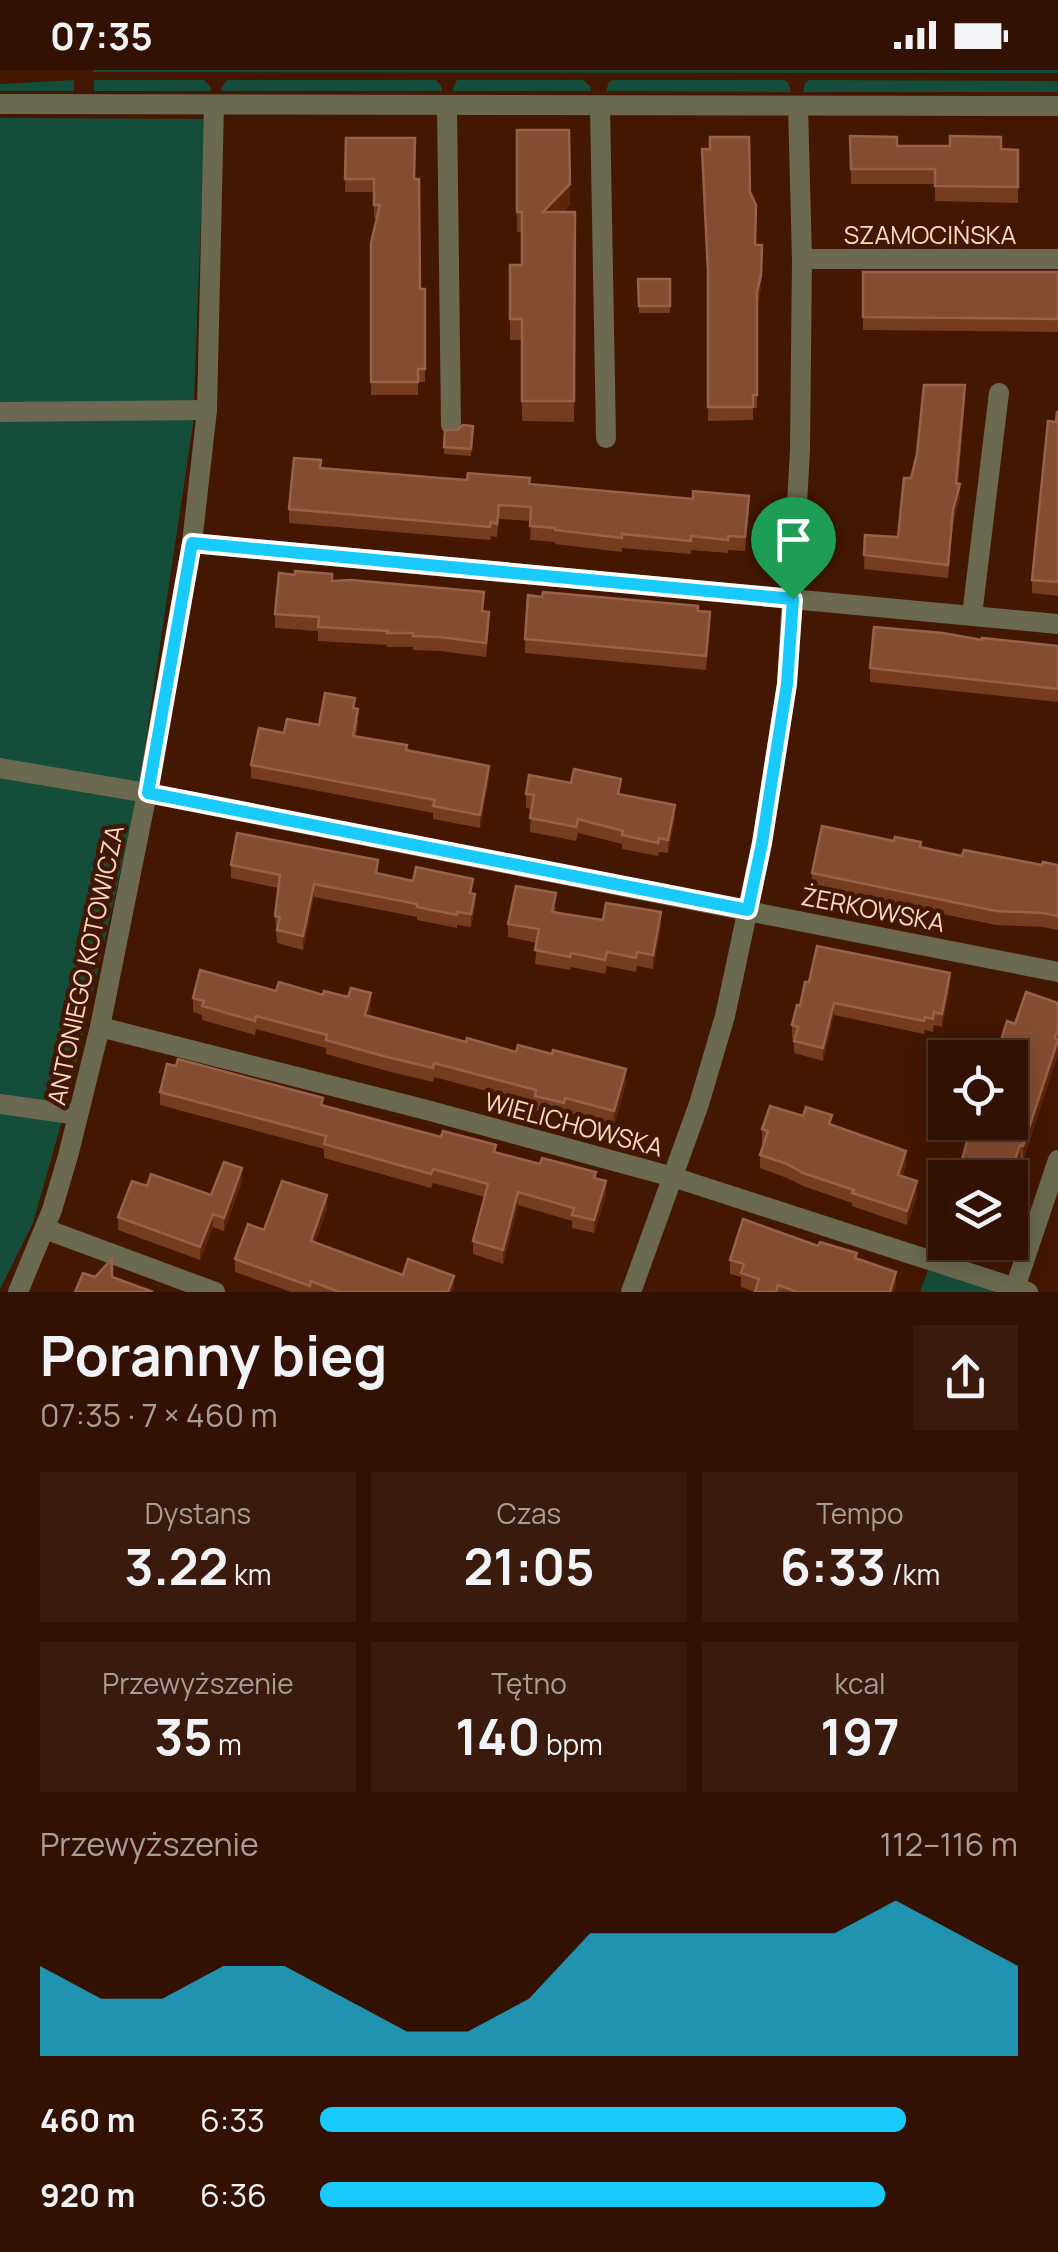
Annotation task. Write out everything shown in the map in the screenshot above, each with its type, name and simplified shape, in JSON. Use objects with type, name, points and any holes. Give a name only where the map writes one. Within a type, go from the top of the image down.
[{"type":"street","points":[[0,104],[1058,106]]},
{"type":"street","name":"ANTONIEGO KOTOWICZA","points":[[18,1292],[52,1210],[100,1027],[148,793],[192,543],[206,410],[214,105]]},
{"type":"street","points":[[446,105],[451,425]]},
{"type":"street","points":[[600,106],[606,438]]},
{"type":"street","points":[[631,1292],[699,1104],[725,1016],[762,843],[787,684],[800,450],[802,260],[798,106]]},
{"type":"street","name":"SZAMOCIŃSKA","points":[[802,260],[1058,260]]},
{"type":"street","points":[[972,615],[999,393]]},
{"type":"street","points":[[0,412],[206,410]]},
{"type":"street","points":[[192,543],[1058,624]]},
{"type":"street","name":"ŻERKOWSKA","points":[[0,768],[148,793],[1058,972]]},
{"type":"street","name":"WIELICHOWSKA","points":[[100,1027],[673,1177],[1021,1290]]},
{"type":"street","points":[[0,1104],[78,1115]]},
{"type":"street","points":[[1021,1290],[1058,1160]]},
{"type":"street","points":[[44,1228],[215,1292]]},
{"type":"green space","points":[[1058,70],[1058,73],[93,72]]},
{"type":"green space","points":[[74,80],[74,91],[0,91],[0,84]]},
{"type":"green space","points":[[94,80],[204,80],[211,91],[94,91]]},
{"type":"green space","points":[[227,80],[436,80],[442,91],[221,91]]},
{"type":"green space","points":[[457,80],[583,80],[591,91],[452,91]]},
{"type":"green space","points":[[613,80],[784,80],[791,92],[606,91]]},
{"type":"green space","points":[[809,80],[1058,81],[1058,92],[803,92]]},
{"type":"green space","points":[[0,118],[205,119],[193,424],[137,800],[68,1100],[33,1223],[0,1289]]},
{"type":"green space","points":[[928,1270],[996,1292],[920,1292]]},
{"type":"building","points":[[517,130],[569,130],[570,184],[543,212],[575,212],[574,401],[522,401],[522,319],[510,319],[510,265],[522,265],[522,212],[517,212]]},
{"type":"building","points":[[850,136],[897,137],[897,146],[950,146],[950,136],[1001,137],[1001,149],[1018,150],[1018,187],[935,186],[935,169],[851,169]]},
{"type":"building","points":[[710,137],[749,137],[750,192],[756,205],[755,245],[762,245],[757,292],[757,395],[753,395],[753,407],[708,407],[708,272],[702,149],[710,149]]},
{"type":"building","points":[[346,138],[415,138],[420,289],[425,289],[425,369],[418,369],[418,382],[371,382],[371,243],[380,205],[374,205],[374,179],[345,179]]},
{"type":"building","points":[[863,272],[1058,272],[1058,319],[863,317]]},
{"type":"building","points":[[638,279],[670,279],[670,306],[639,306]]},
{"type":"building","points":[[924,385],[965,385],[956,483],[960,484],[953,510],[948,565],[864,555],[865,535],[898,537],[904,478],[911,478],[917,454]]},
{"type":"building","points":[[1057,412],[1058,582],[1032,580],[1048,421],[1056,422]]},
{"type":"building","points":[[463,425],[473,426],[471,449],[444,447],[445,430],[457,430]]},
{"type":"building","points":[[294,458],[321,460],[320,468],[467,480],[468,473],[530,478],[529,484],[693,499],[693,491],[749,496],[745,537],[728,536],[728,540],[691,536],[691,541],[555,530],[530,526],[531,507],[499,505],[497,524],[491,522],[490,527],[289,509]]},
{"type":"building","points":[[295,571],[332,574],[332,581],[484,592],[482,611],[489,612],[486,643],[413,633],[318,627],[319,617],[275,614],[279,573],[295,575]]},
{"type":"building","points":[[543,592],[698,606],[698,611],[710,612],[706,656],[525,639],[528,595],[542,597]]},
{"type":"building","points":[[874,627],[1058,646],[1058,689],[870,668]]},
{"type":"building","points":[[325,693],[355,698],[353,708],[358,709],[353,736],[489,766],[480,815],[433,806],[435,800],[251,765],[259,728],[284,733],[287,719],[319,725]]},
{"type":"building","points":[[574,769],[621,779],[618,794],[675,805],[668,840],[659,838],[658,843],[622,835],[623,831],[578,819],[576,827],[530,818],[534,795],[526,794],[529,775],[571,783]]},
{"type":"building","points":[[822,826],[894,841],[895,837],[921,842],[920,847],[962,856],[964,850],[1058,865],[1058,916],[996,911],[812,873]]},
{"type":"building","points":[[237,833],[378,860],[376,873],[413,881],[416,867],[473,879],[471,914],[457,915],[314,884],[303,936],[277,930],[280,875],[231,865]]},
{"type":"building","points":[[516,886],[556,893],[552,912],[603,920],[606,903],[661,912],[653,955],[637,952],[636,958],[607,952],[605,960],[535,950],[539,929],[508,924]]},
{"type":"building","points":[[817,946],[950,973],[942,1014],[934,1012],[933,1019],[925,1017],[924,1021],[834,1003],[823,1048],[794,1041],[798,1027],[792,1025],[805,982],[809,982]]},
{"type":"building","points":[[200,970],[276,991],[279,982],[323,995],[324,991],[348,997],[351,988],[371,993],[365,1015],[466,1042],[467,1038],[516,1052],[518,1045],[552,1054],[553,1050],[626,1069],[614,1111],[565,1098],[564,1103],[535,1096],[536,1090],[434,1063],[433,1068],[387,1057],[326,1040],[327,1035],[202,1006],[204,1001],[193,998]]},
{"type":"building","points":[[1026,992],[1058,1003],[1058,1040],[1028,1131],[1028,1040],[1001,1040],[1007,1021],[1015,1024]]},
{"type":"building","points":[[178,1059],[323,1098],[321,1105],[441,1137],[443,1131],[496,1145],[494,1152],[540,1164],[542,1158],[596,1172],[594,1178],[606,1181],[594,1220],[572,1215],[574,1208],[518,1192],[503,1250],[473,1241],[488,1184],[433,1169],[431,1174],[324,1144],[326,1136],[160,1092],[167,1064],[176,1066]]},
{"type":"building","points":[[770,1106],[803,1116],[806,1107],[832,1115],[829,1124],[906,1151],[898,1175],[917,1181],[907,1211],[760,1155],[768,1131],[762,1129]]},
{"type":"building","points":[[967,1140],[1025,1140],[1015,1160],[962,1160]]},
{"type":"building","points":[[224,1162],[242,1168],[224,1218],[213,1214],[200,1247],[118,1217],[132,1181],[147,1186],[151,1174],[211,1195]]},
{"type":"building","points":[[282,1181],[327,1195],[311,1241],[403,1275],[408,1259],[454,1276],[448,1292],[339,1292],[311,1281],[310,1286],[235,1259],[248,1224],[264,1230]]},
{"type":"building","points":[[743,1219],[818,1246],[820,1242],[857,1253],[855,1258],[896,1272],[890,1292],[797,1292],[778,1285],[776,1292],[755,1292],[759,1279],[741,1273],[744,1264],[730,1260]]},
{"type":"building","points":[[112,1259],[112,1277],[153,1292],[75,1292],[83,1273],[95,1277]]},
{"type":"route","points":[[192,543],[793,599],[787,684],[748,910],[148,793],[192,543]]}]
